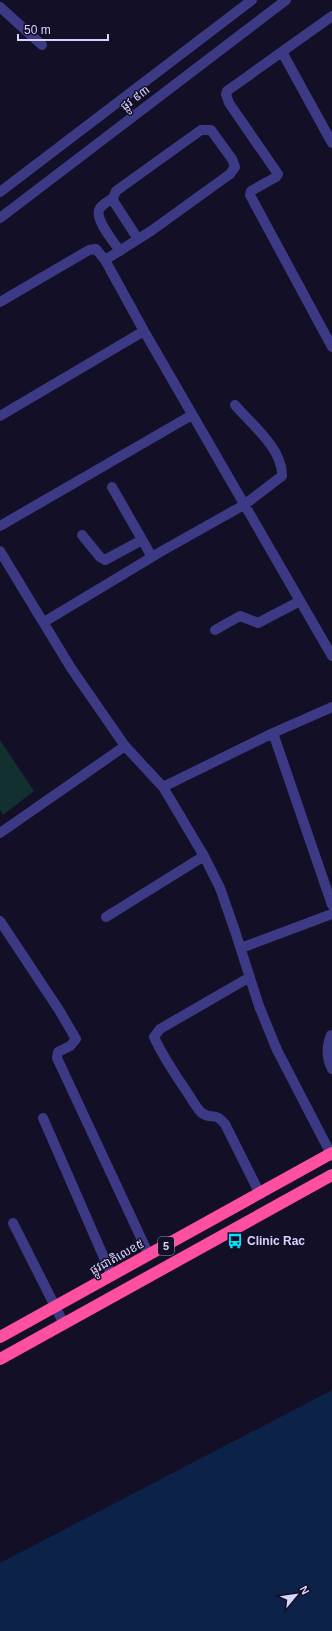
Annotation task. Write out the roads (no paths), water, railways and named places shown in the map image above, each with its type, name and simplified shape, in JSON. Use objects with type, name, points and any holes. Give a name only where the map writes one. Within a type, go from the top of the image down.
[{"type":"highway","name":"ផ្លូវជាតិលេខ៥","points":[[0,1337],[332,1154]]},
{"type":"highway","name":"5","points":[[0,1359],[332,1175]]},
{"type":"street","name":"ផ្លូវ ៩៣","points":[[0,192],[252,0]]},
{"type":"street","name":"ផ្លូវ ៩៣","points":[[0,218],[286,0]]},
{"type":"street","points":[[0,8],[42,45]]},
{"type":"street","points":[[332,16],[227,91],[226,94],[229,104],[278,174],[276,177],[251,191],[250,195],[332,347]]},
{"type":"street","points":[[282,52],[332,144]]},
{"type":"street","points":[[105,260],[120,251],[138,239],[230,174],[235,167],[232,159],[211,130],[201,130],[116,191],[113,198],[100,208],[97,214],[99,221],[120,251]]},
{"type":"street","points":[[113,198],[138,239]]},
{"type":"street","points":[[0,302],[89,250],[96,249],[105,260],[192,415],[332,656]]},
{"type":"street","points":[[0,416],[144,331]]},
{"type":"street","points":[[44,622],[152,557],[244,505],[282,476],[282,466],[271,446],[235,405]]},
{"type":"street","points":[[0,526],[192,415]]},
{"type":"street","points":[[112,486],[152,557]]},
{"type":"street","points":[[82,534],[105,560],[142,540]]},
{"type":"street","points":[[0,551],[72,668],[125,746],[163,787],[204,856],[220,888],[259,1006],[277,1050],[332,1154]]},
{"type":"street","points":[[215,630],[240,616],[258,623],[300,601]]},
{"type":"street","points":[[163,787],[273,733],[332,707]]},
{"type":"street","points":[[273,733],[332,905]]},
{"type":"street","points":[[0,832],[125,746]]},
{"type":"street","points":[[106,918],[204,856]]},
{"type":"street","points":[[241,948],[332,914]]},
{"type":"street","points":[[0,921],[59,1010],[76,1040],[70,1046],[58,1052],[57,1058],[149,1255]]},
{"type":"street","points":[[250,977],[160,1029],[154,1037],[177,1078],[201,1112],[207,1116],[214,1115],[220,1118],[225,1124],[260,1194]]},
{"type":"street","points":[[331,1035],[328,1043],[327,1055],[332,1068]]},
{"type":"street","points":[[43,1118],[112,1276]]},
{"type":"street","points":[[13,1223],[64,1324]]},
{"type":"water","points":[[332,1390],[332,1631],[0,1631],[0,1563]]},
{"type":"place","name":"Clinic Rac","points":[[235,1241]]}]
